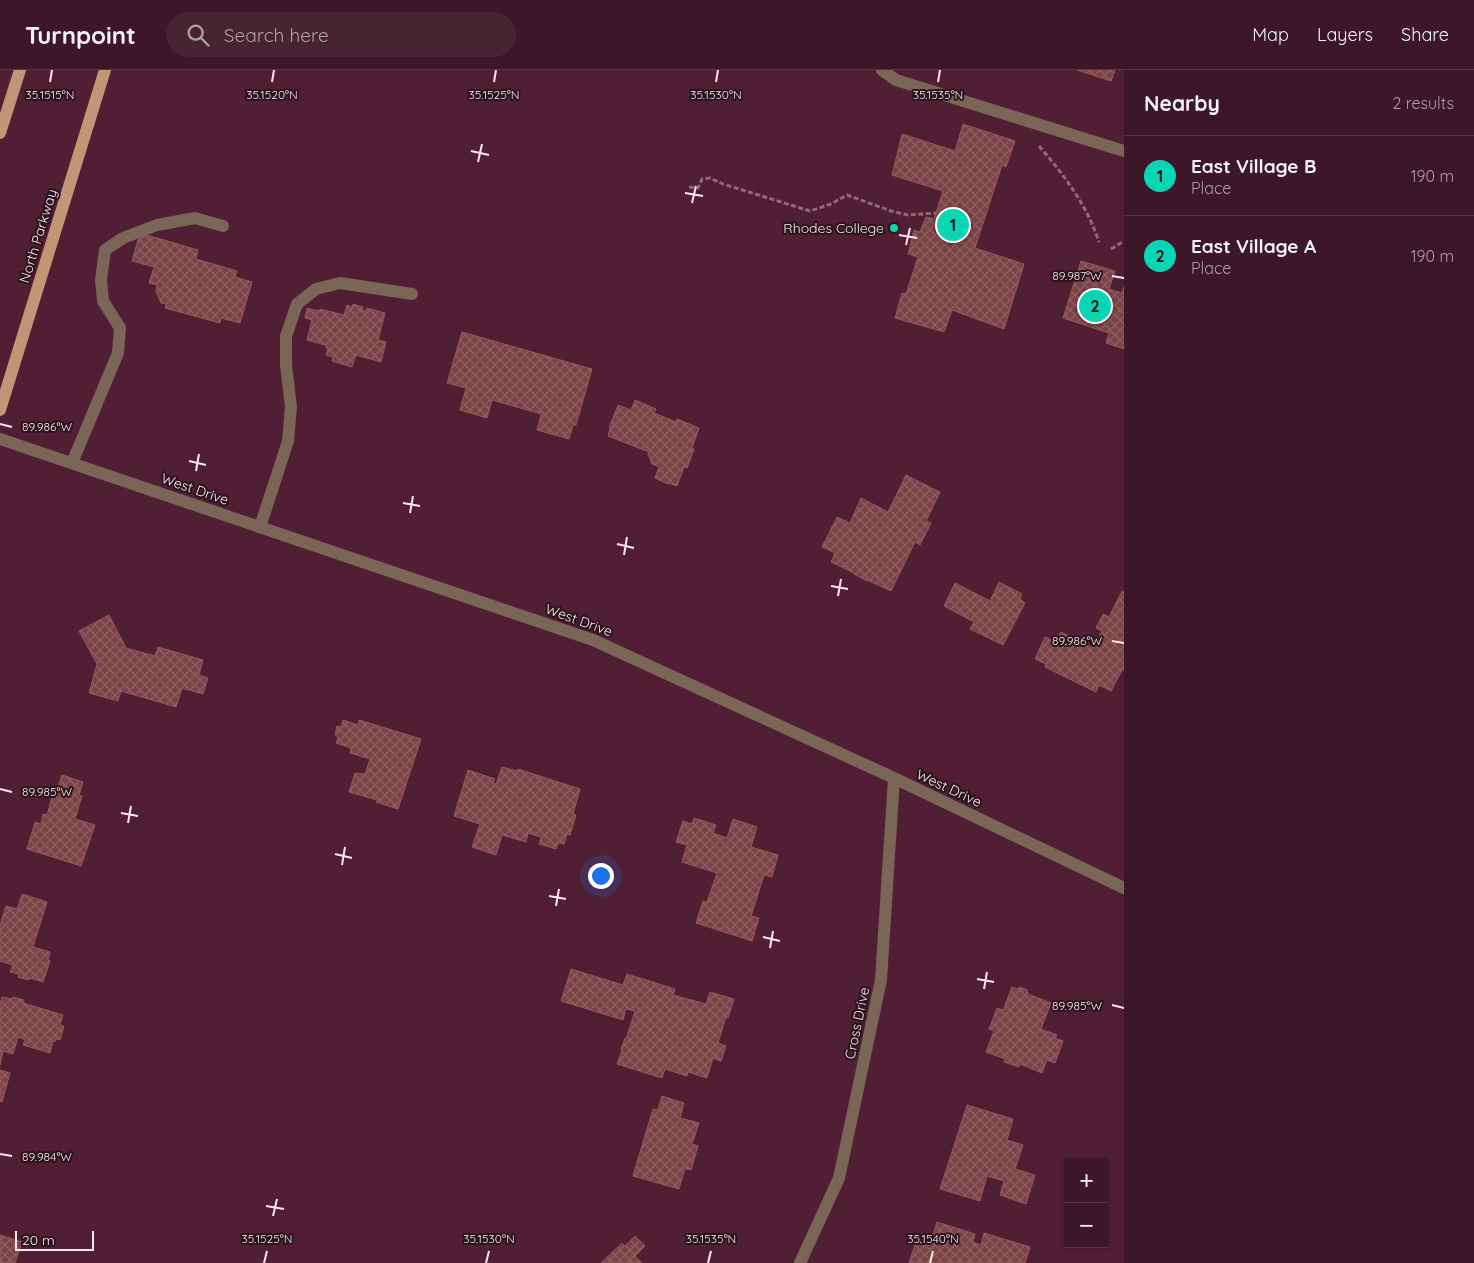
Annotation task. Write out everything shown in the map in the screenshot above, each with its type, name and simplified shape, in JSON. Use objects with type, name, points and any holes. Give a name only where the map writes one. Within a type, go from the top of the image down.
[{"type":"main road","points":[[0,133],[20,70]]},
{"type":"main road","name":"North Parkway","points":[[0,410],[105,70]]},
{"type":"street","points":[[882,70],[896,80],[1124,152]]},
{"type":"street","points":[[72,463],[118,353],[120,328],[103,301],[100,280],[105,250],[123,238],[157,225],[195,218],[222,226]]},
{"type":"street","points":[[260,527],[288,441],[291,406],[286,365],[286,336],[297,304],[316,289],[340,283],[412,294]]},
{"type":"street","name":"West Drive","points":[[0,439],[593,640],[894,778],[1124,888]]},
{"type":"street","name":"Cross Drive","points":[[800,1263],[839,1178],[881,980],[894,778]]},
{"type":"path","points":[[1034,141],[1083,204],[1095,228],[1099,242]]},
{"type":"path","points":[[689,188],[698,188],[702,179],[710,178],[723,184],[810,211],[831,204],[847,195],[908,215],[936,213]]},
{"type":"path","points":[[1111,249],[1124,241]]},
{"type":"building","points":[[1077,70],[1115,70],[1111,81]]},
{"type":"building","points":[[963,124],[1015,141],[1006,167],[1002,165],[975,248],[1024,264],[1004,329],[952,310],[944,332],[895,318],[902,293],[906,294],[918,257],[908,254],[914,230],[920,232],[926,217],[934,219],[943,191],[892,175],[902,134],[955,151]]},
{"type":"building","points":[[140,233],[198,250],[196,259],[237,271],[235,277],[252,282],[240,323],[221,318],[220,323],[165,308],[166,304],[161,303],[156,291],[157,285],[149,283],[154,267],[132,261]]},
{"type":"building","points":[[1081,261],[1115,271],[1109,289],[1122,293],[1124,287],[1124,349],[1106,343],[1109,333],[1063,318]]},
{"type":"building","points":[[353,304],[363,307],[362,310],[366,311],[367,308],[385,313],[378,340],[386,342],[381,362],[356,355],[352,367],[332,361],[333,357],[326,355],[328,350],[325,345],[307,340],[312,320],[305,318],[307,308],[344,315],[347,305],[352,307]]},
{"type":"building","points":[[462,332],[592,369],[576,425],[573,425],[569,439],[537,430],[541,414],[492,400],[487,418],[460,410],[466,388],[447,383]]},
{"type":"building","points":[[635,400],[656,409],[654,413],[676,422],[677,419],[699,428],[687,468],[684,467],[677,486],[655,478],[659,467],[652,464],[649,452],[608,436],[609,428],[618,405],[631,410]]},
{"type":"building","points":[[906,475],[940,492],[926,521],[931,523],[920,545],[915,542],[891,591],[831,562],[835,553],[822,547],[837,517],[850,523],[861,498],[888,512]]},
{"type":"building","points":[[999,582],[1022,594],[1020,599],[1025,603],[1003,645],[970,629],[974,622],[944,606],[955,583],[990,601]]},
{"type":"building","points":[[1122,591],[1124,592],[1124,671],[1122,670],[1111,691],[1099,685],[1096,692],[1045,667],[1046,664],[1035,659],[1045,637],[1056,642],[1061,632],[1093,648],[1102,631],[1096,628],[1103,614],[1109,617]]},
{"type":"building","points":[[109,615],[126,648],[155,656],[158,647],[203,660],[199,675],[208,678],[203,694],[182,688],[176,707],[121,691],[118,701],[89,693],[97,664],[79,631]]},
{"type":"building","points":[[343,720],[358,725],[359,720],[421,739],[398,809],[376,802],[377,800],[349,792],[355,773],[365,774],[370,759],[350,753],[351,748],[336,743],[338,737],[335,735],[337,726],[341,727]]},
{"type":"building","points":[[502,767],[517,771],[518,769],[580,789],[573,814],[576,815],[570,835],[567,834],[564,844],[558,843],[556,849],[539,844],[541,837],[528,833],[526,842],[502,835],[496,855],[472,847],[480,824],[454,816],[468,770],[495,779],[493,783],[496,784]]},
{"type":"building","points":[[62,775],[83,782],[79,795],[82,796],[75,819],[95,825],[81,866],[27,849],[35,822],[41,824],[43,814],[47,815],[55,787],[58,788]]},
{"type":"building","points":[[694,818],[716,825],[713,833],[727,838],[733,819],[757,827],[751,847],[778,855],[772,877],[764,875],[751,916],[759,918],[752,941],[696,923],[703,901],[707,902],[717,873],[682,862],[687,845],[676,842],[683,821],[692,824]]},
{"type":"building","points":[[22,894],[47,902],[33,947],[50,952],[48,960],[50,961],[43,982],[18,977],[19,974],[10,972],[13,965],[0,961],[0,925],[6,906],[17,909]]},
{"type":"building","points":[[571,969],[623,985],[627,974],[675,989],[673,995],[706,1004],[710,992],[734,999],[718,1043],[726,1046],[721,1061],[713,1058],[707,1078],[688,1072],[687,1076],[665,1069],[662,1078],[617,1064],[635,1011],[626,1009],[623,1020],[561,1001]]},
{"type":"building","points":[[1012,987],[1017,989],[1020,987],[1027,990],[1028,994],[1051,1003],[1041,1029],[1057,1035],[1055,1038],[1063,1041],[1055,1063],[1047,1060],[1042,1073],[1020,1064],[1019,1067],[1004,1062],[1005,1059],[986,1052],[994,1031],[989,1029],[997,1008],[1003,1010]]},
{"type":"building","points":[[2,997],[24,1000],[23,1003],[63,1015],[60,1025],[64,1026],[60,1040],[56,1039],[55,1042],[53,1041],[50,1053],[23,1045],[25,1040],[18,1037],[13,1054],[3,1051],[0,1065],[0,1005]]},
{"type":"building","points":[[0,1070],[10,1073],[2,1102],[0,1101]]},
{"type":"building","points":[[662,1096],[684,1103],[680,1118],[699,1123],[692,1144],[698,1146],[691,1170],[685,1169],[679,1189],[633,1176],[653,1109],[658,1110]]},
{"type":"building","points":[[967,1105],[1013,1119],[1007,1140],[1023,1145],[1015,1169],[1035,1175],[1026,1204],[1000,1195],[1004,1181],[987,1176],[980,1201],[940,1189]]},
{"type":"building","points":[[937,1222],[975,1234],[973,1242],[981,1245],[984,1233],[1030,1247],[1025,1263],[909,1263],[918,1235],[932,1239]]},
{"type":"building","points":[[0,1235],[22,1242],[15,1263],[0,1263]]},
{"type":"building","points":[[635,1236],[645,1246],[635,1256],[642,1263],[601,1263],[622,1243],[625,1246]]},
{"type":"place","name":"East Village B","points":[[953,225]]},
{"type":"place","name":"Rhodes College","points":[[894,228]]},
{"type":"place","name":"East Village A","points":[[1095,306]]}]
